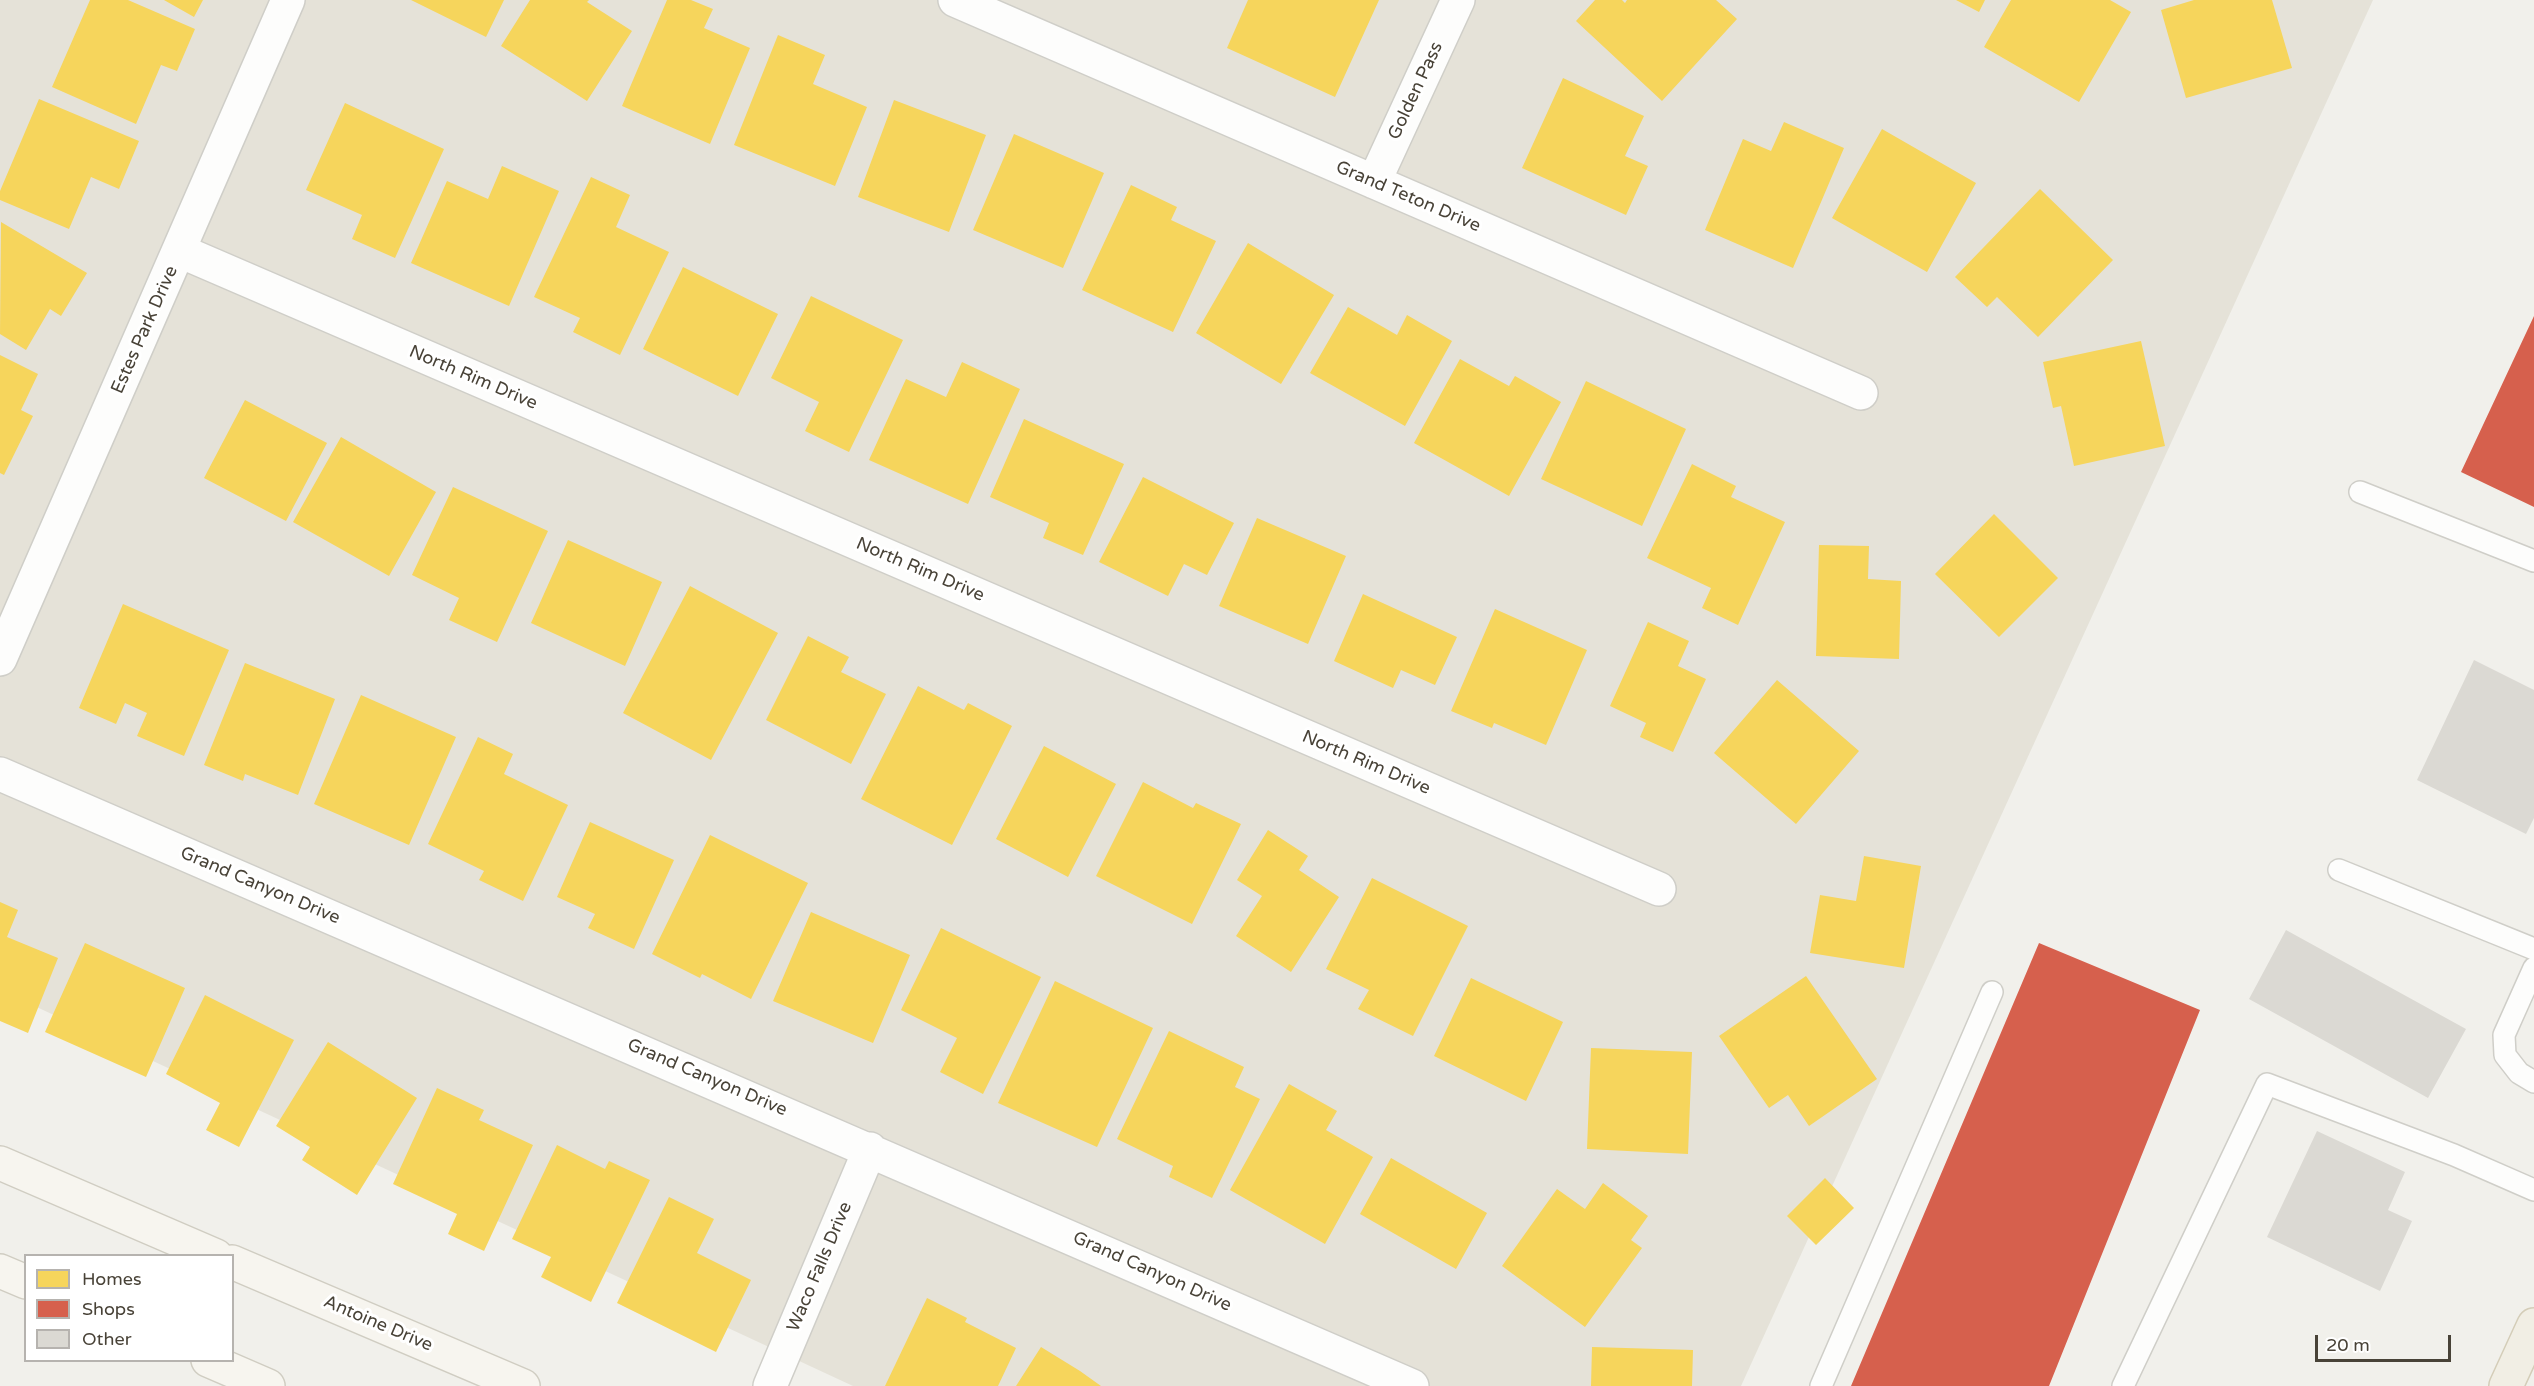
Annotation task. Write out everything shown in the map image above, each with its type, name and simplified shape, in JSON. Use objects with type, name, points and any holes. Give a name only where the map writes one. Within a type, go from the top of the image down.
[{"type":"main road","points":[[0,1163],[211,1254]]},
{"type":"main road","name":"Antoine Drive","points":[[234,1264],[523,1386]]},
{"type":"main road","points":[[0,1272],[24,1281]]},
{"type":"main road","points":[[2506,1386],[2534,1325]]},
{"type":"main road","points":[[213,1362],[268,1386]]},
{"type":"street","name":"Estes Park Drive","points":[[0,659],[288,0]]},
{"type":"street","name":"Grand Teton Drive","points":[[955,0],[1861,393]]},
{"type":"street","name":"Golden Pass","points":[[1374,182],[1458,0]]},
{"type":"street","name":"North Rim Drive","points":[[180,251],[1659,889]]},
{"type":"street","name":"Grand Canyon Drive","points":[[0,774],[870,1149],[1412,1386]]},
{"type":"street","name":"Waco Falls Drive","points":[[770,1386],[870,1149]]},
{"type":"lane","points":[[2360,492],[2534,561]]},
{"type":"lane","points":[[2339,870],[2534,949]]},
{"type":"lane","points":[[2534,968],[2505,1035],[2505,1055],[2519,1073],[2534,1082]]},
{"type":"lane","points":[[1821,1386],[1992,992]]},
{"type":"lane","points":[[2123,1386],[2267,1084],[2454,1155],[2534,1190]]},
{"type":"shaded area","points":[[0,0],[2373,0],[1741,1386],[853,1386],[0,990]]},
{"type":"building: Homes","points":[[90,0],[128,0],[195,29],[177,71],[161,65],[136,124],[52,87]]},
{"type":"building: Homes","points":[[164,0],[203,0],[194,17]]},
{"type":"building: Homes","points":[[411,0],[504,0],[486,37]]},
{"type":"building: Homes","points":[[530,0],[589,0],[587,2],[632,31],[587,101],[501,46]]},
{"type":"building: Homes","points":[[667,0],[691,0],[713,9],[704,28],[750,48],[710,144],[622,106]]},
{"type":"building: Homes","points":[[1248,0],[1379,0],[1335,97],[1227,48]]},
{"type":"building: Homes","points":[[1595,0],[1622,0],[1625,3],[1627,0],[1716,0],[1737,19],[1662,101],[1576,21]]},
{"type":"building: Homes","points":[[1956,0],[1985,0],[1979,12]]},
{"type":"building: Homes","points":[[2011,0],[2110,0],[2131,12],[2079,102],[1984,47]]},
{"type":"building: Homes","points":[[2194,0],[2272,0],[2292,68],[2186,98],[2161,10]]},
{"type":"building: Homes","points":[[778,35],[825,55],[813,84],[867,107],[835,186],[734,145]]},
{"type":"building: Homes","points":[[1563,78],[1644,116],[1625,156],[1648,166],[1626,215],[1522,168]]},
{"type":"building: Homes","points":[[39,99],[139,141],[119,189],[91,177],[69,229],[0,200],[0,191]]},
{"type":"building: Homes","points":[[894,100],[986,135],[949,232],[858,197]]},
{"type":"building: Homes","points":[[345,103],[444,149],[395,258],[352,239],[362,215],[306,190]]},
{"type":"building: Homes","points":[[1784,122],[1844,148],[1793,268],[1705,230],[1743,139],[1771,151]]},
{"type":"building: Homes","points":[[1882,129],[1976,183],[1927,272],[1832,218]]},
{"type":"building: Homes","points":[[1014,134],[1104,173],[1063,268],[973,230]]},
{"type":"building: Homes","points":[[502,166],[559,191],[509,306],[411,263],[447,181],[488,199]]},
{"type":"building: Homes","points":[[591,177],[630,195],[616,227],[669,252],[620,355],[573,332],[580,318],[534,297]]},
{"type":"building: Homes","points":[[1131,185],[1177,207],[1171,220],[1216,241],[1173,332],[1082,290]]},
{"type":"building: Homes","points":[[2040,189],[2113,260],[2038,337],[1997,297],[1987,307],[1955,277]]},
{"type":"building: Homes","points":[[1,222],[87,273],[61,316],[50,309],[26,350],[0,334]]},
{"type":"building: Homes","points":[[1248,243],[1334,295],[1281,384],[1196,333]]},
{"type":"building: Homes","points":[[683,267],[778,314],[738,396],[643,349]]},
{"type":"building: Homes","points":[[811,296],[903,340],[849,452],[805,431],[819,402],[771,378]]},
{"type":"building: Homes","points":[[1348,307],[1397,335],[1407,315],[1452,341],[1405,426],[1310,373]]},
{"type":"building: Homes","points":[[2141,341],[2165,446],[2074,466],[2061,406],[2053,408],[2043,362]]},
{"type":"building: Homes","points":[[0,355],[38,374],[21,410],[33,416],[4,475],[0,473]]},
{"type":"building: Homes","points":[[1460,359],[1509,386],[1515,376],[1561,402],[1509,496],[1414,443]]},
{"type":"building: Homes","points":[[962,362],[1020,389],[968,504],[869,460],[906,379],[946,397]]},
{"type":"building: Homes","points":[[1586,381],[1686,429],[1642,526],[1541,479]]},
{"type":"building: Homes","points":[[245,400],[327,443],[286,521],[204,478]]},
{"type":"building: Homes","points":[[1024,419],[1124,464],[1083,555],[1043,538],[1049,523],[990,497]]},
{"type":"building: Homes","points":[[341,437],[436,492],[389,576],[293,522]]},
{"type":"building: Homes","points":[[1692,464],[1736,486],[1731,497],[1785,522],[1738,625],[1702,608],[1711,588],[1647,558]]},
{"type":"building: Homes","points":[[1143,477],[1234,523],[1207,575],[1184,564],[1168,596],[1099,562]]},
{"type":"building: Homes","points":[[453,487],[548,531],[497,642],[449,620],[459,598],[412,575]]},
{"type":"building: Homes","points":[[1994,514],[2058,578],[1999,637],[1935,574]]},
{"type":"building: Homes","points":[[1257,518],[1346,556],[1308,644],[1219,606]]},
{"type":"building: Homes","points":[[568,540],[662,582],[625,666],[531,623]]},
{"type":"building: Homes","points":[[1819,545],[1869,546],[1868,579],[1901,581],[1899,659],[1816,656]]},
{"type":"building: Homes","points":[[690,586],[778,633],[711,760],[623,713]]},
{"type":"building: Homes","points":[[1363,594],[1457,637],[1435,685],[1401,670],[1393,688],[1334,661]]},
{"type":"building: Homes","points":[[123,604],[229,650],[184,756],[137,736],[147,713],[125,703],[116,724],[79,708]]},
{"type":"building: Homes","points":[[1495,609],[1587,650],[1546,745],[1494,723],[1492,728],[1451,711]]},
{"type":"building: Homes","points":[[1648,622],[1689,641],[1678,666],[1706,679],[1673,752],[1640,737],[1646,723],[1610,706]]},
{"type":"building: Homes","points":[[808,636],[849,657],[841,672],[886,694],[851,764],[766,720]]},
{"type":"building: Homes","points":[[245,663],[335,699],[298,795],[245,774],[243,781],[204,765]]},
{"type":"building: Homes","points":[[1777,680],[1859,751],[1796,824],[1714,753]]},
{"type":"building: Homes","points":[[918,686],[964,710],[968,703],[1012,726],[952,845],[861,799]]},
{"type":"building: Homes","points":[[361,695],[456,737],[409,845],[314,804]]},
{"type":"building: Homes","points":[[478,737],[513,754],[504,774],[568,805],[523,901],[479,880],[484,871],[428,844]]},
{"type":"building: Homes","points":[[1044,746],[1116,784],[1068,877],[996,839]]},
{"type":"building: Homes","points":[[1143,782],[1193,808],[1196,803],[1241,824],[1192,924],[1096,876]]},
{"type":"building: Homes","points":[[590,822],[674,860],[634,949],[588,928],[595,914],[557,897]]},
{"type":"building: Homes","points":[[1268,830],[1308,856],[1299,870],[1339,897],[1291,972],[1236,936],[1262,896],[1237,880]]},
{"type":"building: Homes","points":[[710,835],[808,883],[751,999],[702,974],[700,978],[652,954]]},
{"type":"building: Homes","points":[[1864,856],[1921,866],[1904,968],[1810,953],[1820,895],[1856,901]]},
{"type":"building: Homes","points":[[1372,878],[1468,926],[1413,1036],[1358,1009],[1369,990],[1326,969]]},
{"type":"building: Homes","points":[[0,902],[18,910],[7,937],[58,958],[28,1033],[0,1021]]},
{"type":"building: Homes","points":[[811,912],[910,955],[873,1043],[773,1001]]},
{"type":"building: Homes","points":[[941,928],[1041,977],[983,1094],[940,1072],[957,1038],[901,1010]]},
{"type":"building: Homes","points":[[85,943],[185,988],[146,1077],[45,1032]]},
{"type":"building: Homes","points":[[1806,976],[1877,1079],[1809,1126],[1788,1095],[1769,1108],[1719,1036]]},
{"type":"building: Homes","points":[[1471,978],[1563,1022],[1526,1101],[1434,1056]]},
{"type":"building: Homes","points":[[1055,981],[1153,1028],[1097,1147],[998,1103]]},
{"type":"building: Homes","points":[[205,995],[294,1040],[239,1147],[206,1130],[220,1103],[166,1074]]},
{"type":"building: Homes","points":[[1169,1031],[1244,1067],[1235,1087],[1260,1099],[1212,1198],[1169,1177],[1173,1166],[1117,1139]]},
{"type":"building: Homes","points":[[328,1042],[417,1098],[357,1195],[302,1160],[310,1147],[276,1126]]},
{"type":"building: Homes","points":[[1591,1048],[1692,1052],[1688,1154],[1587,1149]]},
{"type":"building: Homes","points":[[1289,1084],[1337,1111],[1326,1130],[1373,1157],[1325,1244],[1230,1190]]},
{"type":"building: Homes","points":[[437,1088],[484,1110],[479,1120],[533,1145],[484,1251],[448,1234],[457,1214],[393,1184]]},
{"type":"building: Homes","points":[[557,1145],[605,1169],[609,1161],[650,1180],[591,1302],[541,1277],[551,1257],[512,1239]]},
{"type":"building: Homes","points":[[1391,1158],[1487,1213],[1456,1269],[1360,1214]]},
{"type":"building: Homes","points":[[1825,1178],[1854,1208],[1816,1245],[1787,1216]]},
{"type":"building: Homes","points":[[1603,1183],[1648,1216],[1631,1240],[1642,1248],[1585,1327],[1502,1266],[1557,1189],[1585,1209]]},
{"type":"building: Homes","points":[[669,1197],[714,1219],[697,1253],[751,1280],[716,1352],[617,1303]]},
{"type":"building: Homes","points":[[927,1298],[967,1318],[965,1322],[1016,1348],[998,1386],[885,1386]]},
{"type":"building: Homes","points":[[1041,1347],[1080,1371],[1101,1386],[1016,1386]]},
{"type":"building: Homes","points":[[1592,1347],[1693,1350],[1692,1386],[1591,1386]]},
{"type":"building: Shops","points":[[2534,316],[2534,507],[2461,472]]},
{"type":"building: Shops","points":[[2039,943],[2200,1010],[2049,1386],[1851,1386]]},
{"type":"building: Other","points":[[2474,660],[2534,690],[2534,818],[2526,834],[2417,780]]},
{"type":"building: Other","points":[[2286,930],[2466,1029],[2428,1098],[2249,999]]},
{"type":"building: Other","points":[[2317,1131],[2405,1172],[2388,1210],[2412,1221],[2380,1291],[2267,1237]]}]
